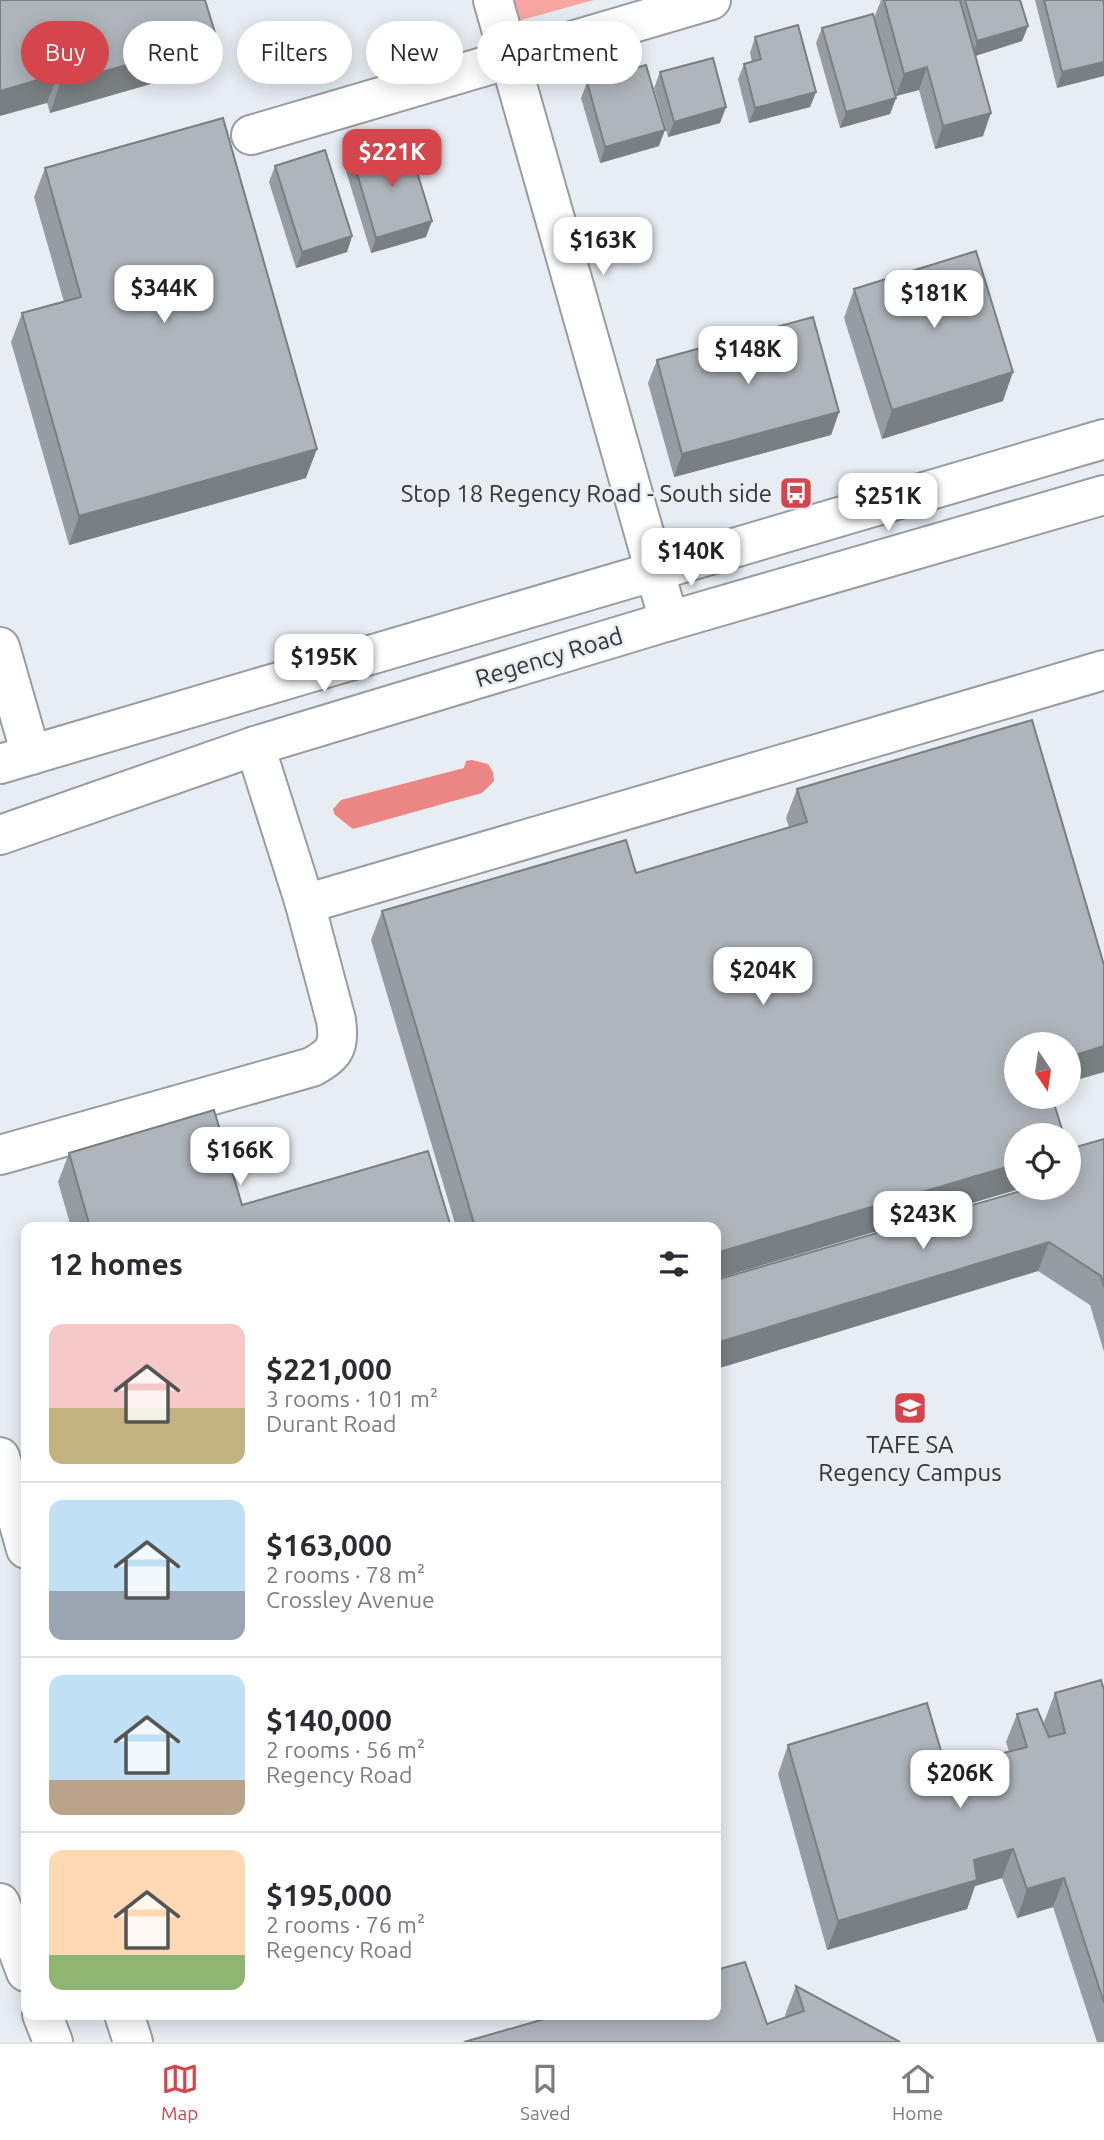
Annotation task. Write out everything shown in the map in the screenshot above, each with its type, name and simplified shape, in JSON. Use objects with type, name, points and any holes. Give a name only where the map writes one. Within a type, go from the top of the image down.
[{"type":"main road","points":[[493,0],[499,21]]},
{"type":"main road","points":[[639,21],[710,0]]},
{"type":"main road","points":[[251,135],[477,69]]},
{"type":"main road","points":[[517,84],[669,621]]},
{"type":"main road","points":[[0,647],[16,759],[1104,439]]},
{"type":"main road","name":"Regency Road","points":[[0,835],[255,746],[669,621],[1104,495]]},
{"type":"main road","points":[[305,904],[1104,670]]},
{"type":"main road","points":[[0,1155],[287,1075],[312,1067],[330,1057],[339,1039],[337,1020],[305,904],[255,746]]},
{"type":"main road","points":[[0,1457],[21,1531]]},
{"type":"main road","points":[[0,1903],[21,1959]]},
{"type":"main road","points":[[45,2020],[53,2042]]},
{"type":"main road","points":[[126,2020],[133,2042]]},
{"type":"shaded area","points":[[513,0],[594,0],[518,21]]},
{"type":"shaded area","points":[[466,761],[488,764],[493,772],[494,781],[482,793],[353,829],[335,815],[333,809],[341,800],[464,768]]},
{"type":"building","points":[[0,0],[205,0],[211,21],[123,21],[123,66],[109,70],[109,21],[21,21],[21,84],[24,84],[0,91]]},
{"type":"building","points":[[884,0],[960,0],[991,113],[943,126],[927,67],[904,74]]},
{"type":"building","points":[[965,0],[1020,0],[1028,26],[977,41]]},
{"type":"building","points":[[1044,0],[1103,0],[1104,62],[1062,72]]},
{"type":"building","points":[[873,14],[896,98],[846,112],[822,28]]},
{"type":"building","points":[[798,25],[816,92],[755,108],[744,64],[761,59],[755,37]]},
{"type":"building","points":[[713,58],[726,107],[674,122],[660,72]]},
{"type":"building","points":[[646,65],[665,130],[605,147],[588,84],[642,84],[642,66]]},
{"type":"building","points":[[223,118],[317,449],[79,516],[22,313],[81,297],[45,168]]},
{"type":"building","points":[[407,139],[432,221],[376,238],[352,156]]},
{"type":"building","points":[[325,150],[352,236],[302,252],[275,166]]},
{"type":"building","points":[[976,251],[1013,372],[892,410],[854,289]]},
{"type":"building","points":[[813,317],[839,412],[682,454],[657,360]]},
{"type":"building","points":[[1032,720],[1104,965],[1104,1046],[1082,1053],[1082,1032],[1004,1032],[1004,1110],[1056,1110],[1060,1123],[1004,1123],[1004,1168],[721,1252],[721,1222],[474,1222],[382,911],[626,840],[636,873],[807,822],[797,789]]},
{"type":"building","points":[[214,1110],[242,1205],[428,1151],[449,1222],[89,1222],[69,1153]]},
{"type":"building","points":[[1104,1139],[1104,1287],[1101,1276],[1049,1242],[721,1341],[721,1279],[1004,1196],[1004,1200],[1081,1200],[1081,1146]]},
{"type":"building","points":[[1101,1680],[1104,1690],[1104,2003],[1064,1878],[1027,1889],[1013,1849],[974,1860],[977,1880],[838,1921],[788,1745],[927,1703],[946,1768],[1027,1747],[1017,1714],[1037,1709],[1049,1737],[1065,1733],[1055,1693]]},
{"type":"building","points":[[745,1962],[767,2024],[804,2011],[796,1986],[900,2042],[464,2042],[541,2020],[721,2020],[721,1969]]},
{"type":"place","name":"Stop 18 Regency Road - South side","points":[[796,493]]},
{"type":"place","name":"TAFE SA Regency Campus","points":[[910,1408]]}]
